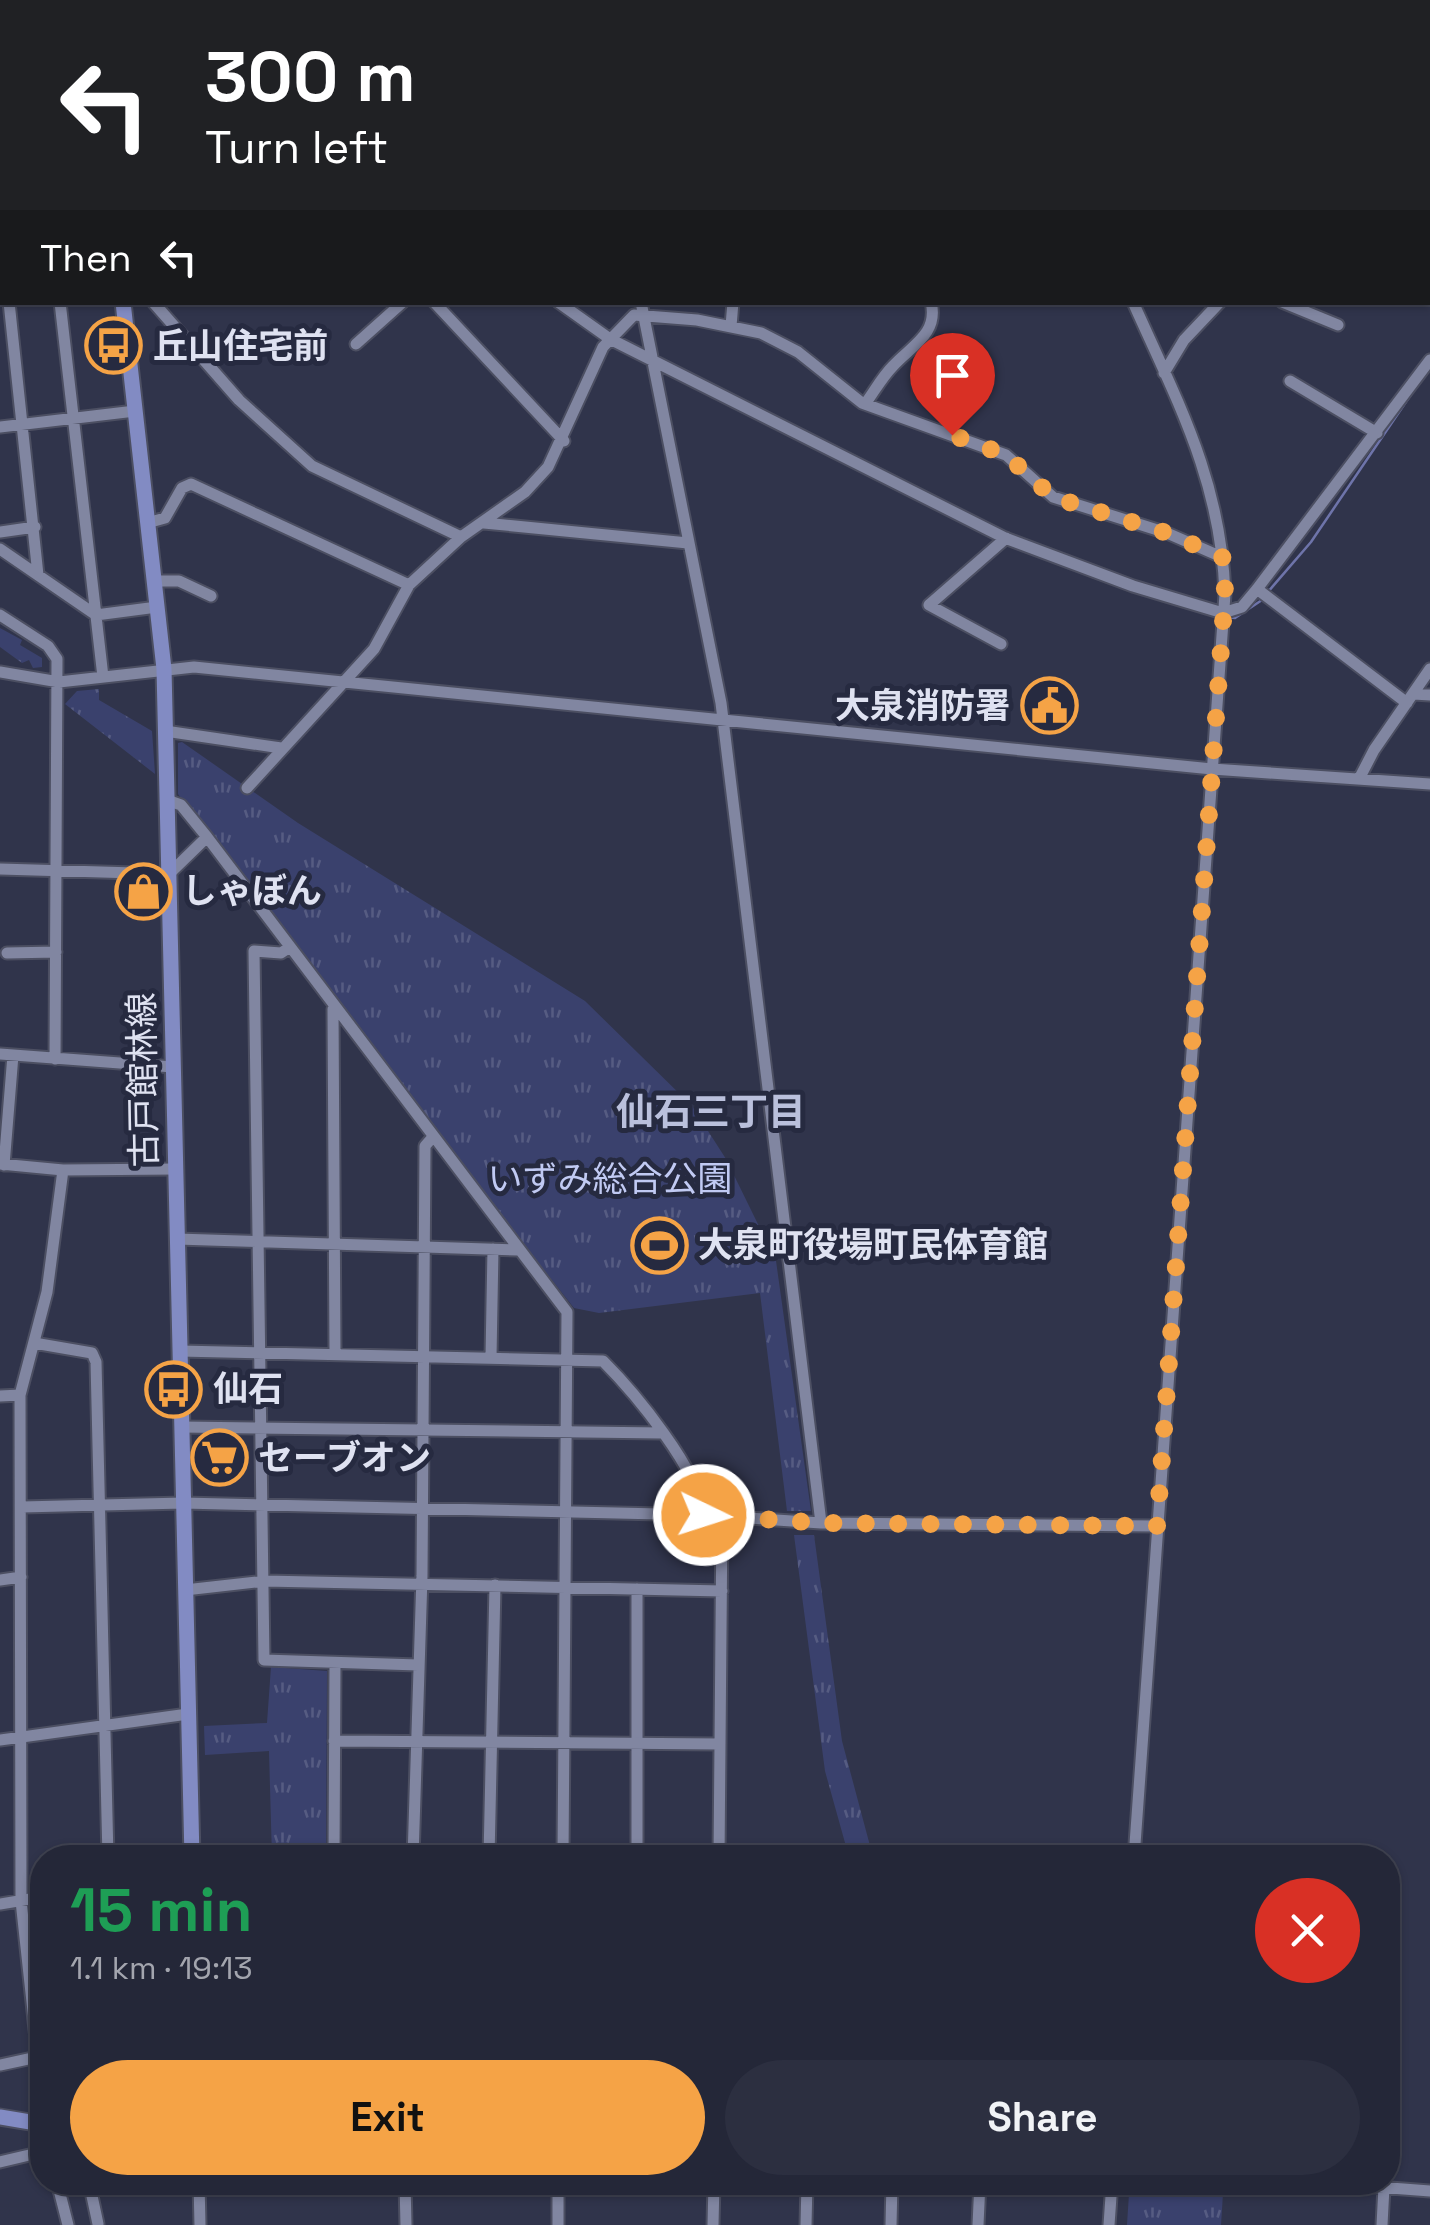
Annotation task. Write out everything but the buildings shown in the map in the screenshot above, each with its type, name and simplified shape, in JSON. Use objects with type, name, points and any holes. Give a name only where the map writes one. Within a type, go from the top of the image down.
[{"type":"main road","name":"古戸館林線","points":[[123,305],[164,669],[192,1845]]},
{"type":"main road","points":[[0,2117],[30,2122]]},
{"type":"street","points":[[9,305],[38,575]]},
{"type":"street","points":[[60,305],[102,676]]},
{"type":"street","points":[[156,305],[239,400],[312,466],[461,536]]},
{"type":"street","points":[[356,344],[400,305]]},
{"type":"street","points":[[437,305],[564,441]]},
{"type":"street","points":[[562,305],[610,339],[1006,538],[1133,586],[1223,613],[1242,607],[1258,589],[1430,360]]},
{"type":"street","points":[[732,326],[733,305]]},
{"type":"street","points":[[865,404],[892,366],[923,340],[934,314],[932,305]]},
{"type":"street","points":[[1133,305],[1211,482],[1224,558],[1135,1845]]},
{"type":"street","points":[[1164,373],[1184,340],[1217,305]]},
{"type":"street","points":[[1289,305],[1338,326]]},
{"type":"street","points":[[247,788],[374,649],[409,585],[461,536],[525,492],[548,468],[564,441],[596,361],[610,339],[642,308]]},
{"type":"street","points":[[642,308],[762,333],[798,352],[865,404],[1006,455],[1053,497],[1167,533],[1224,558]]},
{"type":"street","points":[[642,308],[723,720],[822,1523]]},
{"type":"street","points":[[1290,382],[1377,433]]},
{"type":"street","points":[[0,426],[135,411]]},
{"type":"street","points":[[148,522],[165,518],[182,488],[192,484],[409,585]]},
{"type":"street","points":[[484,523],[688,543]]},
{"type":"street","points":[[0,532],[35,527]]},
{"type":"street","points":[[1001,644],[929,605],[1006,538]]},
{"type":"street","points":[[0,549],[96,615],[157,607]]},
{"type":"street","points":[[154,581],[178,581],[211,596]]},
{"type":"street","points":[[1258,589],[1410,698],[1430,696]]},
{"type":"street","points":[[0,615],[55,652],[59,682],[55,1059]]},
{"type":"street","points":[[0,672],[59,682],[194,667],[1212,770],[1430,784]]},
{"type":"street","points":[[1359,780],[1430,669]]},
{"type":"street","points":[[165,731],[281,748]]},
{"type":"street","points":[[167,800],[180,805],[207,837],[287,949],[567,1312],[568,1587],[563,1845]]},
{"type":"street","points":[[0,869],[168,874],[207,837]]},
{"type":"street","points":[[287,949],[282,953],[254,952],[264,1660],[418,1665]]},
{"type":"street","points":[[8,953],[56,952]]},
{"type":"street","points":[[333,1009],[335,1354]]},
{"type":"street","points":[[173,1067],[7,1055],[2,1164],[64,1170],[176,1169]]},
{"type":"street","points":[[413,1845],[422,1508],[425,1146],[432,1138]]},
{"type":"street","points":[[30,1975],[21,1901],[20,1396],[34,1344],[64,1170]]},
{"type":"street","points":[[177,1239],[518,1250]]},
{"type":"street","points":[[491,1357],[493,1249]]},
{"type":"street","points":[[34,1344],[96,1357],[108,1845]]},
{"type":"street","points":[[180,1351],[603,1361],[661,1433],[695,1488],[704,1515]]},
{"type":"street","points":[[0,1396],[20,1396]]},
{"type":"street","points":[[182,1426],[661,1433]]},
{"type":"street","points":[[22,1506],[263,1505],[704,1515],[822,1523],[1157,1526]]},
{"type":"street","points":[[719,1845],[722,1516]]},
{"type":"street","points":[[0,1580],[22,1576]]},
{"type":"street","points":[[185,1590],[265,1581],[722,1591]]},
{"type":"street","points":[[489,1845],[495,1585]]},
{"type":"street","points":[[636,1845],[637,1588]]},
{"type":"street","points":[[334,1845],[335,1662]]},
{"type":"street","points":[[0,1740],[188,1714]]},
{"type":"street","points":[[334,1741],[720,1744]]},
{"type":"street","points":[[0,1904],[30,1899]]},
{"type":"street","points":[[0,2065],[30,2059]]},
{"type":"street","points":[[0,2162],[30,2155]]},
{"type":"street","points":[[1400,2189],[1430,2191]]},
{"type":"street","points":[[60,2195],[68,2225]]},
{"type":"street","points":[[92,2195],[98,2224]]},
{"type":"street","points":[[199,2195],[200,2225]]},
{"type":"street","points":[[405,2195],[406,2225]]},
{"type":"street","points":[[558,2195],[558,2225]]},
{"type":"street","points":[[713,2225],[714,2195]]},
{"type":"street","points":[[806,2225],[807,2195]]},
{"type":"street","points":[[892,2195],[892,2225]]},
{"type":"street","points":[[978,2225],[979,2195]]},
{"type":"street","points":[[1110,2225],[1111,2195]]},
{"type":"street","points":[[1382,2225],[1384,2195]]},
{"type":"green space","points":[[0,628],[22,640],[20,645],[42,658],[42,667],[33,668],[29,660],[22,663],[0,647]]},
{"type":"green space","points":[[99,689],[99,700],[152,731],[155,774],[65,704],[77,691]]},
{"type":"green space","name":"いずみ総合公園","points":[[182,742],[298,823],[585,1001],[692,1106],[726,1159],[776,1261],[811,1511],[787,1511],[760,1293],[599,1313],[574,1308],[298,958],[178,794],[178,743]]},
{"type":"green space","points":[[794,1535],[814,1535],[842,1741],[870,1845],[846,1845],[825,1771]]},
{"type":"green space","points":[[271,1667],[327,1671],[326,1845],[272,1845],[269,1751],[205,1755],[204,1726],[267,1723]]},
{"type":"green space","points":[[1129,2195],[1223,2195],[1221,2225],[1127,2225]]},
{"type":"waterway","points":[[1267,593],[1311,542],[1412,393]]},
{"type":"waterway","points":[[1093,577],[1141,594]]},
{"type":"waterway","points":[[1226,617],[1235,618],[1262,600]]},
{"type":"place","name":"丘山住宅前","points":[[114,346]]},
{"type":"place","name":"大泉消防署","points":[[1049,706]]},
{"type":"place","name":"しゃぼん","points":[[143,891]]},
{"type":"place","name":"大泉町役場町民体育館","points":[[659,1245]]},
{"type":"place","name":"仙石","points":[[174,1389]]},
{"type":"place","name":"セーブオン","points":[[219,1458]]},
{"type":"district","name":"仙石三丁目","points":[[711,1112]]},
{"type":"route","points":[[704,1515],[822,1523],[1157,1526],[1225,594],[1224,558],[1167,533],[1053,497],[1006,455],[952,435]]}]
